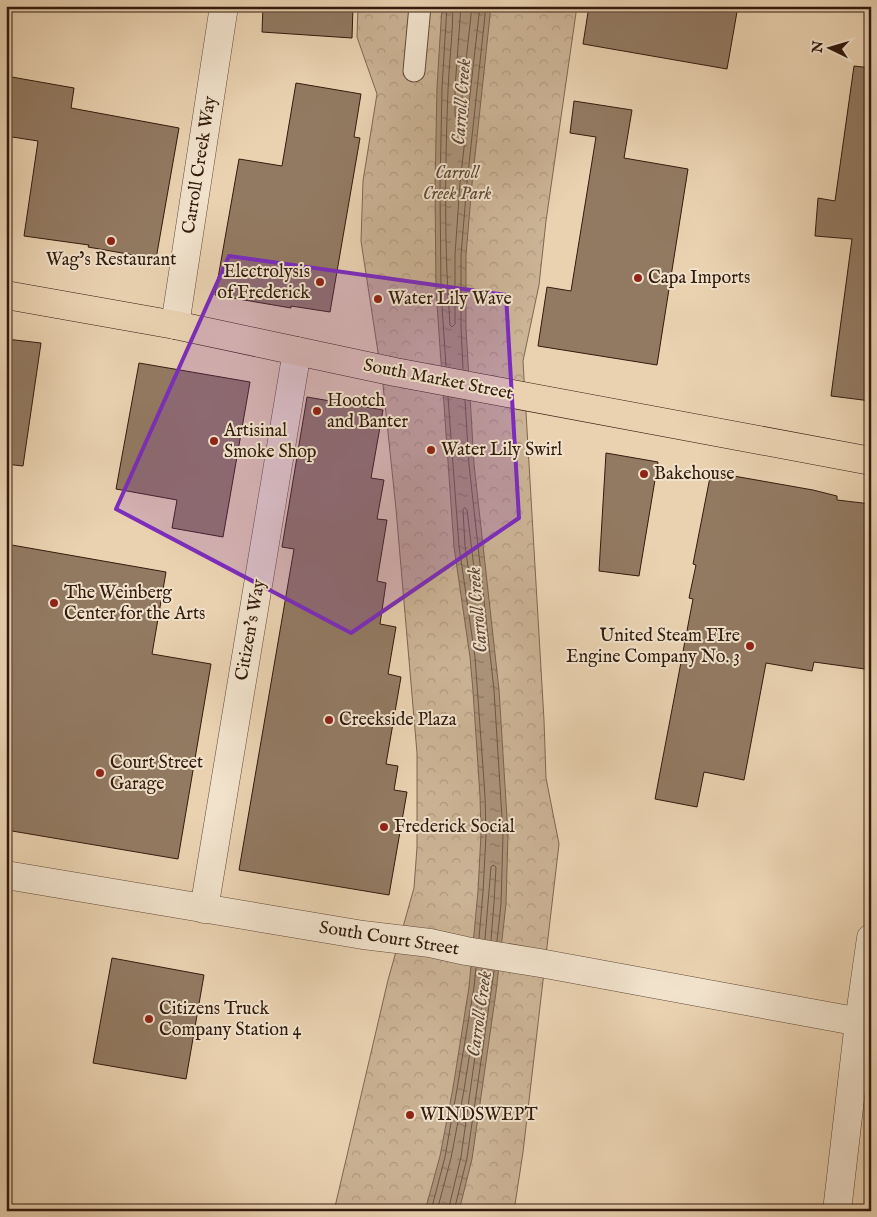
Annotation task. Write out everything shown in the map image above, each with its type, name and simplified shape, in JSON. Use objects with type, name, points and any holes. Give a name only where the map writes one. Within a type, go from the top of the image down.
[{"type":"main road","name":"South Market Street","points":[[6,295],[175,325],[428,379],[871,461]]},
{"type":"street","name":"Carroll Creek Way","points":[[175,325],[224,6]]},
{"type":"street","points":[[414,72],[420,6]]},
{"type":"street","name":"Citizen's Way","points":[[204,909],[297,352]]},
{"type":"street","name":"South Court Street","points":[[6,875],[363,935],[430,943],[865,1023]]},
{"type":"street","points":[[837,1211],[865,1023],[871,938]]},
{"type":"highlighted area","points":[[229,256],[506,295],[519,518],[351,633],[116,509]]},
{"type":"green space","name":"Carroll Creek Park","points":[[358,6],[577,6],[546,221],[539,285],[523,361],[546,778],[559,844],[523,1152],[514,1211],[334,1211],[388,980],[414,888],[417,847],[417,753],[396,509],[383,385],[361,241],[363,181],[377,94],[357,37]]},
{"type":"water","name":"Carroll Creek","points":[[442,6],[491,6],[466,255],[466,328],[474,464],[499,690],[508,834],[506,904],[496,992],[472,1159],[459,1211],[425,1211],[440,1156],[469,987],[481,834],[473,691],[454,547],[436,291],[435,186],[437,87]]},
{"type":"building","points":[[263,6],[353,6],[352,38],[262,32]]},
{"type":"building","points":[[589,6],[738,6],[727,69],[583,44]]},
{"type":"building","points":[[854,66],[871,68],[871,401],[831,396],[852,239],[815,236],[818,198],[835,201]]},
{"type":"building","points":[[6,76],[74,88],[71,108],[179,128],[156,259],[88,247],[89,245],[24,236],[38,141],[6,136]]},
{"type":"building","points":[[296,83],[361,94],[354,137],[360,138],[330,312],[291,306],[291,308],[215,295],[239,159],[282,166]]},
{"type":"building","points":[[574,101],[632,110],[624,158],[688,169],[657,365],[538,346],[547,287],[571,291],[596,137],[570,133]]},
{"type":"building","points":[[6,339],[41,343],[23,466],[6,464]]},
{"type":"building","points":[[139,363],[250,382],[223,537],[172,528],[177,500],[116,489]]},
{"type":"building","name":"Creekside Plaza","points":[[307,397],[383,410],[371,478],[384,480],[377,519],[387,520],[377,581],[386,583],[380,624],[396,627],[388,674],[401,677],[386,764],[398,766],[394,790],[407,792],[389,895],[239,870],[294,549],[282,547]]},
{"type":"building","points":[[606,453],[658,462],[639,576],[599,571]]},
{"type":"building","name":"United Steam FIre Engine Company No. 3","points":[[711,472],[813,490],[837,496],[837,500],[871,504],[871,626],[865,669],[814,662],[812,671],[766,663],[744,780],[704,772],[697,807],[655,799],[693,599],[689,598],[696,565],[693,564]]},
{"type":"building","name":"Court Street Garage","points":[[6,544],[166,572],[152,654],[211,664],[178,859],[6,830]]},
{"type":"building","name":"Citizens Truck Company Station 4","points":[[112,958],[204,975],[186,1079],[93,1063]]},
{"type":"place","name":"Wag’s Restaurant","points":[[111,241]]},
{"type":"place","name":"Capa Imports","points":[[638,278]]},
{"type":"place","name":"Electrolysis of Frederick","points":[[320,282]]},
{"type":"place","name":"Water Lily Wave","points":[[378,299]]},
{"type":"place","name":"Hootch and Banter","points":[[317,411]]},
{"type":"place","name":"Artisinal Smoke Shop","points":[[214,441]]},
{"type":"place","name":"Water Lily Swirl","points":[[431,450]]},
{"type":"place","name":"Bakehouse","points":[[644,474]]},
{"type":"place","name":"The Weinberg Center for the Arts","points":[[54,603]]},
{"type":"place","name":"United Steam FIre Engine Company No. 3","points":[[750,646]]},
{"type":"place","name":"Creekside Plaza","points":[[329,720]]},
{"type":"place","name":"Court Street Garage","points":[[100,773]]},
{"type":"place","name":"Frederick Social","points":[[384,827]]},
{"type":"place","name":"Citizens Truck Company Station 4","points":[[149,1019]]},
{"type":"place","name":"WINDSWEPT","points":[[410,1115]]}]
